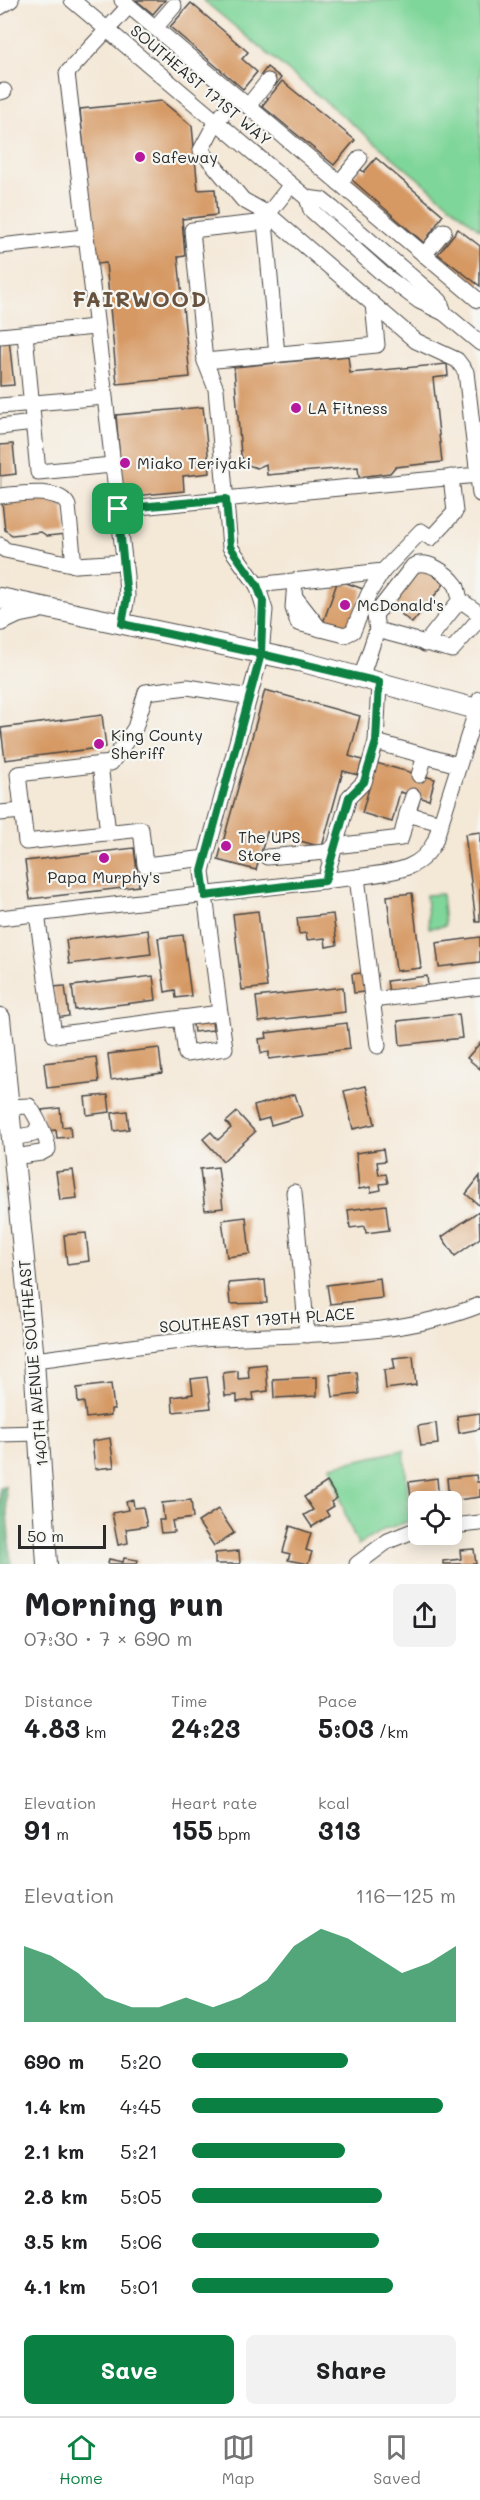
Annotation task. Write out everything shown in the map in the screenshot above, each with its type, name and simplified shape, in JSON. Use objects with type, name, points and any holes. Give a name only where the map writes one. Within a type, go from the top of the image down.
[{"type":"main road","points":[[0,598],[42,609],[261,654],[479,706]]},
{"type":"main road","points":[[0,621],[17,613],[42,609]]},
{"type":"main road","name":"140TH AVENUE SOUTHEAST","points":[[0,1018],[34,1360],[47,1564]]},
{"type":"street","points":[[0,7],[11,0]]},
{"type":"street","name":"SOUTHEAST 171ST WAY","points":[[72,0],[307,198],[322,200],[332,208],[440,301],[444,313]]},
{"type":"street","points":[[122,624],[127,597],[124,562],[84,237],[67,73],[108,31],[125,3],[478,300]]},
{"type":"street","points":[[155,28],[174,6]]},
{"type":"street","points":[[268,81],[216,122],[201,150],[243,200],[416,341],[457,360],[466,372],[480,494]]},
{"type":"street","points":[[332,208],[360,158]]},
{"type":"street","points":[[277,355],[266,218],[291,185]]},
{"type":"street","name":"SOUTHEAST 171ST WAY","points":[[307,198],[310,210],[384,275],[419,302],[444,313],[480,343]]},
{"type":"street","points":[[181,1018],[186,1054],[225,1048],[202,871],[261,654],[265,610],[257,585],[230,547],[215,385],[205,362],[192,230],[266,218]]},
{"type":"street","points":[[424,255],[444,231]]},
{"type":"street","points":[[0,246],[84,237]]},
{"type":"street","points":[[426,288],[441,269]]},
{"type":"street","points":[[205,362],[377,345],[373,304]]},
{"type":"street","points":[[0,336],[96,327]]},
{"type":"street","points":[[25,334],[38,472],[112,465]]},
{"type":"street","points":[[0,406],[104,397]]},
{"type":"street","points":[[0,427],[33,423]]},
{"type":"street","points":[[1,490],[10,486],[30,484],[42,472]]},
{"type":"street","points":[[118,509],[478,475]]},
{"type":"street","points":[[295,589],[320,629],[349,634],[369,593],[383,571],[421,531],[431,538],[455,512],[451,477]]},
{"type":"street","points":[[1,490],[56,494],[63,498],[69,506],[74,565]]},
{"type":"street","points":[[0,545],[5,550],[74,565],[124,562]]},
{"type":"street","points":[[325,881],[349,797],[364,782],[376,742],[370,680],[376,630],[375,615],[414,566],[421,562],[429,563],[456,585],[460,600],[480,616],[452,650],[376,630]]},
{"type":"street","points":[[257,585],[295,589],[364,573],[383,571]]},
{"type":"street","points":[[364,573],[369,593]]},
{"type":"street","points":[[425,644],[460,600]]},
{"type":"street","points":[[206,858],[145,865],[141,829],[26,842],[18,774],[111,763],[135,728],[146,692],[188,687],[249,698]]},
{"type":"street","points":[[0,918],[205,896],[404,870],[421,862],[431,850],[479,706]]},
{"type":"street","points":[[376,742],[459,765]]},
{"type":"street","points":[[419,775],[425,756]]},
{"type":"street","points":[[100,764],[108,833]]},
{"type":"street","points":[[267,857],[326,852],[335,846],[400,838],[413,796]]},
{"type":"street","points":[[0,813],[22,811]]},
{"type":"street","points":[[407,814],[441,823]]},
{"type":"street","points":[[357,877],[378,1046]]},
{"type":"street","points":[[37,914],[54,1035],[220,1013]]},
{"type":"street","points":[[372,1000],[480,987]]},
{"type":"street","points":[[9,1107],[29,1106],[38,1117],[38,1127],[48,1139],[48,1149],[41,1153],[13,1147]]},
{"type":"street","points":[[294,1192],[307,1335]]},
{"type":"street","name":"SOUTHEAST 179TH PLACE","points":[[34,1360],[218,1338],[307,1335],[403,1326],[458,1314],[480,1305]]},
{"type":"street","points":[[0,1434],[40,1432]]},
{"type":"street","points":[[462,1525],[480,1523]]},
{"type":"street","points":[[357,1564],[388,1542],[408,1533]]},
{"type":"green space","points":[[203,0],[480,0],[480,230]]},
{"type":"green space","points":[[442,894],[445,926],[429,928],[426,895]]},
{"type":"green space","points":[[404,1450],[408,1522],[385,1529],[358,1545],[346,1517],[331,1466]]},
{"type":"green space","points":[[5,1486],[11,1564],[0,1564],[0,1487]]},
{"type":"building","points":[[136,0],[165,0],[153,14]]},
{"type":"building","points":[[191,3],[248,52],[242,59],[257,72],[243,89],[170,27]]},
{"type":"building","points":[[267,67],[281,78],[275,86],[261,75]]},
{"type":"building","points":[[282,81],[355,140],[334,165],[262,106]]},
{"type":"building","name":"Safeway","points":[[162,101],[192,126],[198,190],[215,189],[217,215],[182,219],[185,256],[178,257],[190,377],[117,384],[106,263],[95,264],[80,109]]},
{"type":"building","points":[[376,158],[443,215],[424,243],[351,179],[360,169],[364,172]]},
{"type":"building","points":[[458,229],[480,246],[480,286],[438,254]]},
{"type":"building","points":[[9,339],[14,385],[0,386],[0,340]]},
{"type":"building","points":[[348,356],[350,373],[447,364],[448,376],[433,378],[442,462],[395,467],[390,473],[359,477],[358,467],[267,475],[266,464],[257,468],[245,464],[241,455],[234,367]]},
{"type":"building","points":[[203,407],[210,473],[183,476],[184,491],[123,497],[116,415]]},
{"type":"building","points":[[13,444],[16,474],[0,476],[0,445]]},
{"type":"building","points":[[51,498],[63,507],[66,534],[47,536],[41,532],[12,535],[5,530],[2,502]]},
{"type":"building","points":[[422,566],[444,584],[412,623],[390,605]]},
{"type":"building","name":"McDonald's","points":[[338,580],[363,589],[348,631],[323,623]]},
{"type":"building","points":[[265,690],[360,716],[349,756],[362,760],[358,775],[343,771],[322,847],[267,832],[256,870],[218,860]]},
{"type":"building","points":[[102,715],[106,747],[5,760],[1,728]]},
{"type":"building","points":[[376,763],[435,779],[429,800],[400,792],[392,822],[362,813]]},
{"type":"building","points":[[480,832],[480,922],[476,922],[465,834]]},
{"type":"building","points":[[134,848],[139,886],[30,899],[25,861]]},
{"type":"building","points":[[412,893],[421,968],[396,971],[387,896]]},
{"type":"building","points":[[258,911],[267,987],[242,990],[233,914]]},
{"type":"building","points":[[333,914],[337,945],[326,947],[325,938],[307,940],[306,933],[299,934],[297,918]]},
{"type":"building","points":[[148,930],[151,954],[69,964],[66,940]]},
{"type":"building","points":[[183,935],[191,996],[176,998],[175,990],[165,992],[158,938]]},
{"type":"building","points":[[480,937],[480,962],[439,967],[436,943]]},
{"type":"building","points":[[362,973],[365,992],[354,993],[352,974]]},
{"type":"building","points":[[153,976],[156,1000],[75,1010],[72,986]]},
{"type":"building","points":[[427,976],[428,987],[389,992],[387,981]]},
{"type":"building","points":[[65,986],[69,1016],[57,1018],[53,987]]},
{"type":"building","points":[[343,987],[345,1012],[259,1022],[256,997]]},
{"type":"building","points":[[459,1014],[462,1038],[400,1045],[398,1021]]},
{"type":"building","points":[[212,1022],[213,1030],[194,1032],[193,1024]]},
{"type":"building","points":[[347,1023],[350,1049],[269,1059],[269,1052],[261,1053],[259,1039],[267,1038],[266,1033]]},
{"type":"building","points":[[480,1043],[480,1069],[467,1058]]},
{"type":"building","points":[[159,1048],[162,1073],[111,1080],[108,1054]]},
{"type":"building","points":[[96,1057],[99,1082],[47,1088],[44,1063]]},
{"type":"building","points":[[366,1086],[375,1124],[353,1129],[344,1091]]},
{"type":"building","points":[[295,1094],[302,1116],[271,1125],[269,1118],[258,1121],[254,1106]]},
{"type":"building","points":[[108,1095],[110,1112],[87,1115],[85,1097]]},
{"type":"building","points":[[60,1108],[62,1127],[70,1126],[71,1137],[57,1138],[56,1130],[44,1131],[42,1110]]},
{"type":"building","points":[[127,1111],[129,1129],[114,1131],[112,1113]]},
{"type":"building","points":[[237,1112],[255,1132],[223,1161],[203,1139],[211,1132],[218,1140],[231,1128],[226,1122]]},
{"type":"building","points":[[383,1149],[385,1161],[377,1162],[379,1175],[386,1174],[388,1183],[380,1184],[381,1190],[371,1192],[370,1187],[359,1189],[356,1153]]},
{"type":"building","points":[[218,1167],[223,1208],[205,1210],[200,1169]]},
{"type":"building","points":[[73,1170],[77,1198],[60,1200],[56,1172]]},
{"type":"building","points":[[480,1176],[480,1206],[466,1194]]},
{"type":"building","points":[[386,1205],[389,1230],[366,1233],[365,1226],[350,1228],[348,1210]]},
{"type":"building","points":[[479,1211],[480,1238],[455,1256],[442,1237]]},
{"type":"building","points":[[246,1217],[250,1254],[227,1257],[222,1220]]},
{"type":"building","points":[[86,1233],[89,1261],[67,1264],[64,1235]]},
{"type":"building","points":[[380,1278],[382,1298],[330,1304],[327,1285]]},
{"type":"building","points":[[265,1280],[267,1303],[230,1304],[228,1283]]},
{"type":"building","points":[[413,1356],[416,1385],[386,1389],[384,1370],[395,1369],[393,1358]]},
{"type":"building","points":[[266,1364],[268,1391],[253,1393],[254,1400],[237,1402],[237,1395],[225,1396],[223,1373],[238,1371],[238,1379],[249,1378],[248,1366]]},
{"type":"building","points":[[357,1372],[359,1394],[333,1397],[330,1375]]},
{"type":"building","points":[[207,1377],[211,1408],[173,1412],[172,1397],[193,1394],[191,1379]]},
{"type":"building","points":[[317,1377],[317,1396],[274,1398],[273,1379]]},
{"type":"building","points":[[111,1384],[114,1409],[111,1409],[111,1415],[86,1418],[84,1402],[78,1403],[77,1388]]},
{"type":"building","points":[[480,1413],[480,1429],[459,1433],[457,1416]]},
{"type":"building","points":[[436,1423],[438,1444],[421,1446],[418,1426]]},
{"type":"building","points":[[110,1438],[114,1467],[95,1469],[92,1441]]},
{"type":"building","points":[[476,1475],[477,1482],[480,1482],[480,1497],[462,1499],[462,1491],[448,1491],[447,1478]]},
{"type":"building","points":[[437,1478],[438,1491],[410,1491],[409,1482]]},
{"type":"building","points":[[327,1482],[337,1498],[331,1502],[334,1506],[326,1511],[329,1516],[312,1527],[304,1515],[313,1510],[304,1497]]},
{"type":"building","points":[[133,1500],[134,1508],[143,1507],[147,1526],[126,1529],[128,1543],[118,1545],[112,1513],[128,1510],[126,1502]]},
{"type":"building","points":[[191,1500],[193,1518],[172,1521],[174,1532],[161,1533],[159,1520],[164,1520],[162,1503]]},
{"type":"building","points":[[218,1509],[234,1533],[214,1546],[198,1522]]},
{"type":"building","points":[[290,1526],[311,1533],[306,1550],[312,1552],[308,1564],[288,1560],[290,1554],[283,1552]]},
{"type":"building","points":[[474,1549],[476,1564],[443,1564],[443,1561],[461,1559],[460,1550]]},
{"type":"building","points":[[239,1551],[240,1564],[215,1564],[215,1553]]},
{"type":"building","points":[[124,1558],[138,1560],[137,1564],[108,1564],[109,1559],[123,1562]]},
{"type":"place","name":"Safeway","points":[[140,157]]},
{"type":"place","name":"LA Fitness","points":[[296,408]]},
{"type":"place","name":"Miako Teriyaki","points":[[125,463]]},
{"type":"place","name":"McDonald's","points":[[345,605]]},
{"type":"place","name":"King County Sheriff","points":[[99,744]]},
{"type":"place","name":"The UPS Store","points":[[226,846]]},
{"type":"place","name":"Papa Murphy's","points":[[104,858]]},
{"type":"district","name":"FAIRWOOD","points":[[140,299]]},
{"type":"route","points":[[118,509],[127,597],[122,624],[261,654],[202,871],[205,896],[325,881],[349,797],[364,782],[376,742],[379,682],[303,662],[261,654],[265,610],[261,592],[230,547],[226,499],[118,509]]}]
